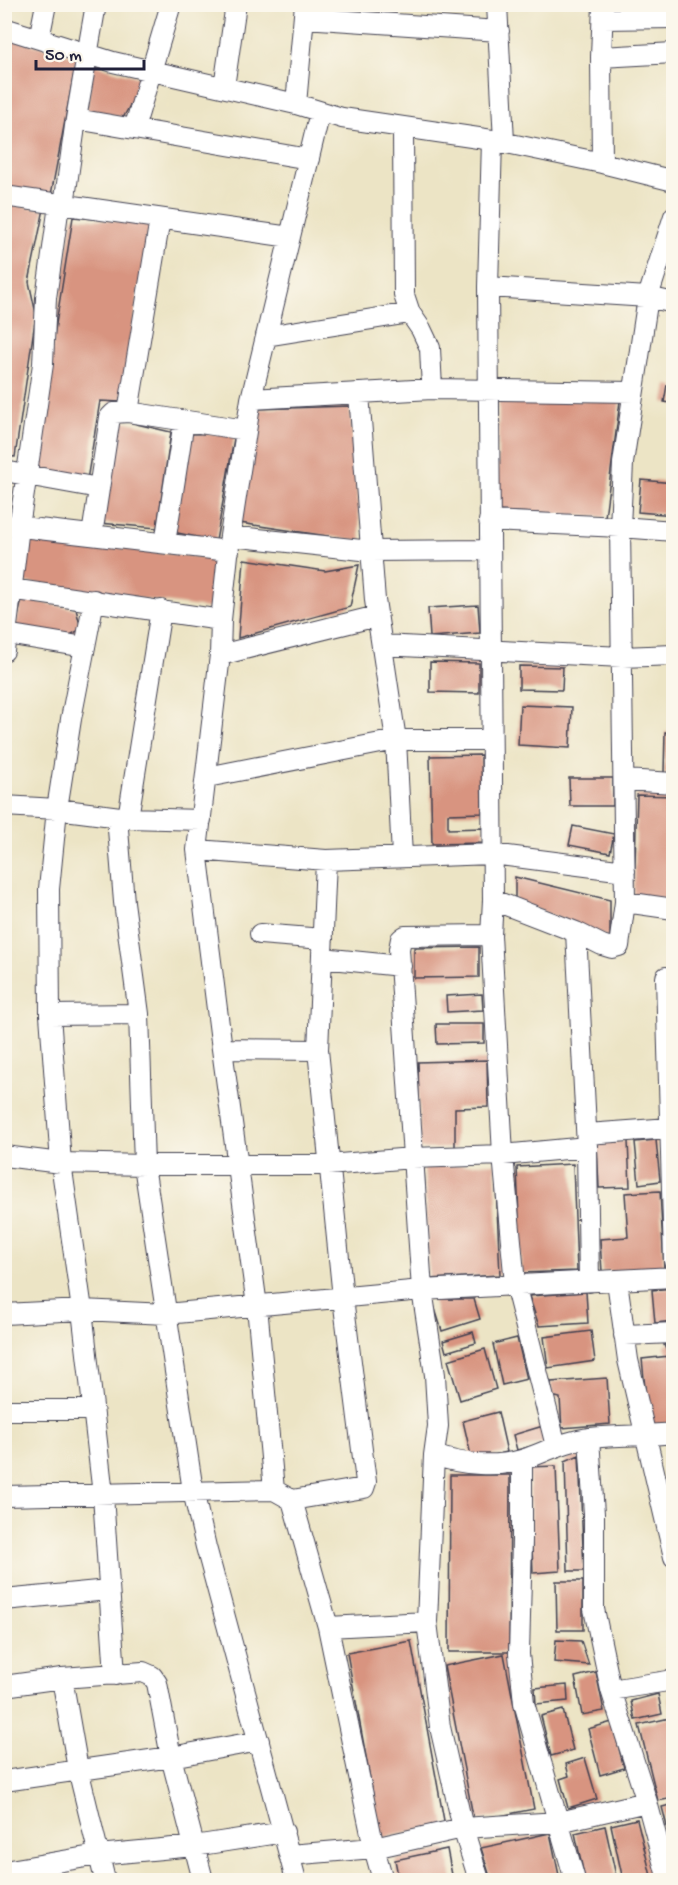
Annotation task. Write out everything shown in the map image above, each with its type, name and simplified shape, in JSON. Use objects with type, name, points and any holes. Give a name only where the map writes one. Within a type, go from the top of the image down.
[{"type":"street","points":[[39,39],[46,4]]},
{"type":"street","points":[[85,647],[5,643],[12,526],[27,474],[43,364],[46,298],[96,4]]},
{"type":"street","points":[[134,129],[171,4]]},
{"type":"street","points":[[224,87],[236,4]]},
{"type":"street","points":[[497,4],[499,31],[498,141],[488,287],[493,900],[491,935],[503,1155],[515,1284],[556,1446]]},
{"type":"street","points":[[296,104],[304,11],[499,31]]},
{"type":"street","points":[[602,163],[603,12],[674,18]]},
{"type":"street","points":[[4,28],[113,62],[296,104],[320,112],[375,124],[498,141],[674,181]]},
{"type":"street","points":[[601,57],[674,53]]},
{"type":"street","points":[[274,1490],[257,1306],[197,850],[207,777],[230,543],[251,399],[320,112]]},
{"type":"street","points":[[76,119],[309,159]]},
{"type":"street","points":[[403,127],[404,295],[410,313],[430,348],[432,389]]},
{"type":"street","points":[[4,196],[290,237]]},
{"type":"street","points":[[493,900],[576,932],[602,945],[616,949],[619,946],[625,902],[620,527],[623,463],[648,297],[674,216]]},
{"type":"street","points":[[128,412],[160,219]]},
{"type":"street","points":[[488,287],[648,297],[674,303]]},
{"type":"street","points":[[266,336],[410,313]]},
{"type":"street","points":[[251,399],[432,389],[633,392]]},
{"type":"street","points":[[359,394],[377,616],[396,740],[402,856]]},
{"type":"street","points":[[92,535],[110,417],[114,413],[128,412],[246,430]]},
{"type":"street","points":[[165,543],[184,421]]},
{"type":"street","points":[[4,471],[99,488]]},
{"type":"street","points":[[489,521],[674,531]]},
{"type":"street","points":[[12,526],[165,543],[230,543],[371,551],[489,550]]},
{"type":"street","points":[[9,588],[221,620]]},
{"type":"street","points":[[94,600],[57,809],[49,889],[50,1015],[61,1163],[82,1310],[103,1495],[108,1590],[116,1675]]},
{"type":"street","points":[[161,610],[123,818],[124,902],[139,1014],[144,1165],[193,1491],[296,1881]]},
{"type":"street","points":[[220,655],[377,616]]},
{"type":"street","points":[[382,645],[622,657],[674,655]]},
{"type":"street","points":[[207,777],[396,740],[491,740]]},
{"type":"street","points":[[624,780],[674,783]]},
{"type":"street","points":[[4,807],[57,809],[123,818],[201,820]]},
{"type":"street","points":[[197,850],[326,860],[492,854],[625,871]]},
{"type":"street","points":[[4,1496],[274,1490],[292,1500],[364,1488],[366,1482],[328,1165],[318,1050],[326,860]]},
{"type":"street","points":[[625,902],[674,909]]},
{"type":"street","points":[[576,932],[587,1140],[589,1282]]},
{"type":"street","points":[[260,934],[401,966]]},
{"type":"street","points":[[479,1881],[463,1828],[440,1727],[427,1622],[434,1455],[438,1426],[435,1375],[422,1290],[400,943],[405,936],[491,935]]},
{"type":"street","points":[[666,977],[674,1261]]},
{"type":"street","points":[[50,1015],[139,1014]]},
{"type":"street","points":[[222,1049],[318,1050]]},
{"type":"street","points":[[4,1156],[61,1163],[328,1165],[412,1158],[503,1155],[587,1140],[671,1136]]},
{"type":"street","points":[[4,1314],[82,1310],[166,1314],[422,1290],[674,1277]]},
{"type":"street","points":[[617,1281],[628,1360],[674,1557]]},
{"type":"street","points":[[624,1335],[674,1333]]},
{"type":"street","points":[[4,1410],[92,1410]]},
{"type":"street","points":[[434,1455],[464,1464],[481,1465],[522,1460],[556,1446],[590,1438],[674,1433]]},
{"type":"street","points":[[590,1438],[594,1514],[594,1609],[611,1690],[647,1802],[668,1881]]},
{"type":"street","points":[[522,1460],[519,1654],[524,1703],[575,1881]]},
{"type":"street","points":[[292,1500],[328,1627],[374,1848],[383,1881]]},
{"type":"street","points":[[4,1600],[108,1590]]},
{"type":"street","points":[[328,1627],[427,1622]]},
{"type":"street","points":[[4,1686],[62,1678],[143,1672],[152,1676],[157,1683],[171,1757],[203,1881]]},
{"type":"street","points":[[62,1678],[78,1769],[105,1881]]},
{"type":"street","points":[[611,1690],[674,1680]]},
{"type":"street","points":[[4,1781],[171,1757],[259,1741]]},
{"type":"street","points":[[290,1855],[374,1848],[463,1828],[559,1822],[647,1802]]},
{"type":"street","points":[[4,1871],[98,1855],[194,1846],[284,1832]]},
{"type":"building","points":[[9,38],[77,57],[51,195],[4,188],[4,64]]},
{"type":"building","points":[[92,64],[144,79],[123,118],[87,111]]},
{"type":"building","points":[[4,204],[44,209],[29,282],[36,314],[15,457],[4,456]]},
{"type":"building","points":[[73,217],[150,224],[121,402],[100,401],[87,480],[33,469]]},
{"type":"building","points":[[667,385],[674,386],[674,404],[664,402]]},
{"type":"building","points":[[499,398],[620,401],[605,517],[497,511]]},
{"type":"building","points":[[350,406],[361,541],[240,523],[257,409]]},
{"type":"building","points":[[119,420],[171,432],[157,528],[99,523]]},
{"type":"building","points":[[235,433],[216,541],[173,532],[191,434]]},
{"type":"building","points":[[641,480],[674,483],[674,515],[638,512]]},
{"type":"building","points":[[26,537],[218,559],[213,609],[22,582]]},
{"type":"building","points":[[244,559],[325,571],[359,565],[350,607],[238,638]]},
{"type":"building","points":[[22,599],[76,609],[81,629],[65,638],[15,630]]},
{"type":"building","points":[[478,605],[480,633],[430,637],[428,608]]},
{"type":"building","points":[[430,662],[479,663],[479,693],[430,692]]},
{"type":"building","points":[[519,666],[563,667],[562,690],[519,689]]},
{"type":"building","points":[[520,705],[572,707],[570,748],[518,745]]},
{"type":"building","points":[[665,732],[674,733],[674,774],[664,773]]},
{"type":"building","points":[[481,755],[482,813],[448,814],[448,829],[484,828],[484,843],[432,844],[430,756]]},
{"type":"building","points":[[569,778],[613,778],[613,806],[570,806]]},
{"type":"building","points":[[637,795],[674,796],[674,899],[634,898]]},
{"type":"building","points":[[573,826],[614,834],[610,853],[569,845]]},
{"type":"building","points":[[515,877],[610,900],[610,938],[515,901]]},
{"type":"building","points":[[479,947],[479,977],[414,978],[414,948]]},
{"type":"building","points":[[482,994],[483,1010],[447,1012],[446,996]]},
{"type":"building","points":[[436,1024],[484,1024],[484,1043],[437,1044]]},
{"type":"building","points":[[487,1060],[488,1107],[455,1108],[455,1148],[420,1149],[418,1062]]},
{"type":"building","points":[[656,1140],[660,1181],[639,1184],[635,1142]]},
{"type":"building","points":[[628,1141],[630,1187],[599,1188],[597,1143]]},
{"type":"building","points":[[495,1163],[500,1275],[429,1279],[424,1167]]},
{"type":"building","points":[[573,1164],[577,1271],[521,1273],[517,1167]]},
{"type":"building","points":[[660,1191],[664,1269],[602,1272],[600,1239],[628,1237],[625,1193]]},
{"type":"building","points":[[674,1288],[674,1321],[655,1323],[652,1290]]},
{"type":"building","points":[[586,1292],[588,1323],[539,1326],[529,1296]]},
{"type":"building","points":[[432,1299],[474,1299],[480,1319],[442,1331]]},
{"type":"building","points":[[591,1331],[595,1361],[548,1368],[544,1337]]},
{"type":"building","points":[[473,1332],[476,1343],[446,1352],[443,1341]]},
{"type":"building","points":[[517,1338],[527,1379],[502,1385],[493,1344]]},
{"type":"building","points":[[674,1343],[674,1423],[649,1426],[642,1359],[669,1356],[664,1345]]},
{"type":"building","points":[[485,1349],[496,1389],[460,1400],[448,1360]]},
{"type":"building","points":[[607,1378],[610,1424],[562,1428],[560,1398],[552,1396],[551,1382]]},
{"type":"building","points":[[498,1412],[507,1452],[472,1460],[463,1421]]},
{"type":"building","points":[[543,1426],[547,1442],[517,1450],[513,1435]]},
{"type":"building","points":[[579,1455],[584,1571],[568,1571],[565,1461]]},
{"type":"building","points":[[556,1466],[560,1571],[533,1573],[529,1467]]},
{"type":"building","points":[[450,1475],[510,1475],[509,1652],[449,1652]]},
{"type":"building","points":[[556,1581],[583,1581],[583,1630],[557,1630]]},
{"type":"building","points":[[556,1640],[581,1641],[589,1665],[554,1662]]},
{"type":"building","points":[[411,1641],[445,1826],[381,1838],[347,1653]]},
{"type":"building","points":[[504,1654],[534,1809],[474,1821],[444,1666]]},
{"type":"building","points":[[596,1672],[604,1711],[582,1715],[575,1677]]},
{"type":"building","points":[[567,1685],[568,1701],[536,1704],[535,1688]]},
{"type":"building","points":[[658,1694],[662,1714],[635,1720],[631,1701]]},
{"type":"building","points":[[669,1696],[674,1696],[674,1709],[671,1709]]},
{"type":"building","points":[[563,1710],[573,1750],[551,1756],[541,1716]]},
{"type":"building","points":[[674,1717],[674,1798],[658,1801],[639,1725]]},
{"type":"building","points":[[612,1722],[624,1768],[600,1775],[588,1729]]},
{"type":"building","points":[[585,1758],[597,1799],[568,1808],[560,1779],[569,1776],[566,1764]]},
{"type":"building","points":[[674,1804],[674,1829],[668,1830],[662,1807]]},
{"type":"building","points":[[637,1819],[652,1880],[623,1880],[611,1825]]},
{"type":"building","points":[[605,1826],[617,1880],[585,1880],[575,1833]]},
{"type":"building","points":[[550,1833],[560,1880],[491,1880],[481,1848]]},
{"type":"building","points":[[447,1849],[453,1880],[399,1880],[395,1860]]}]
